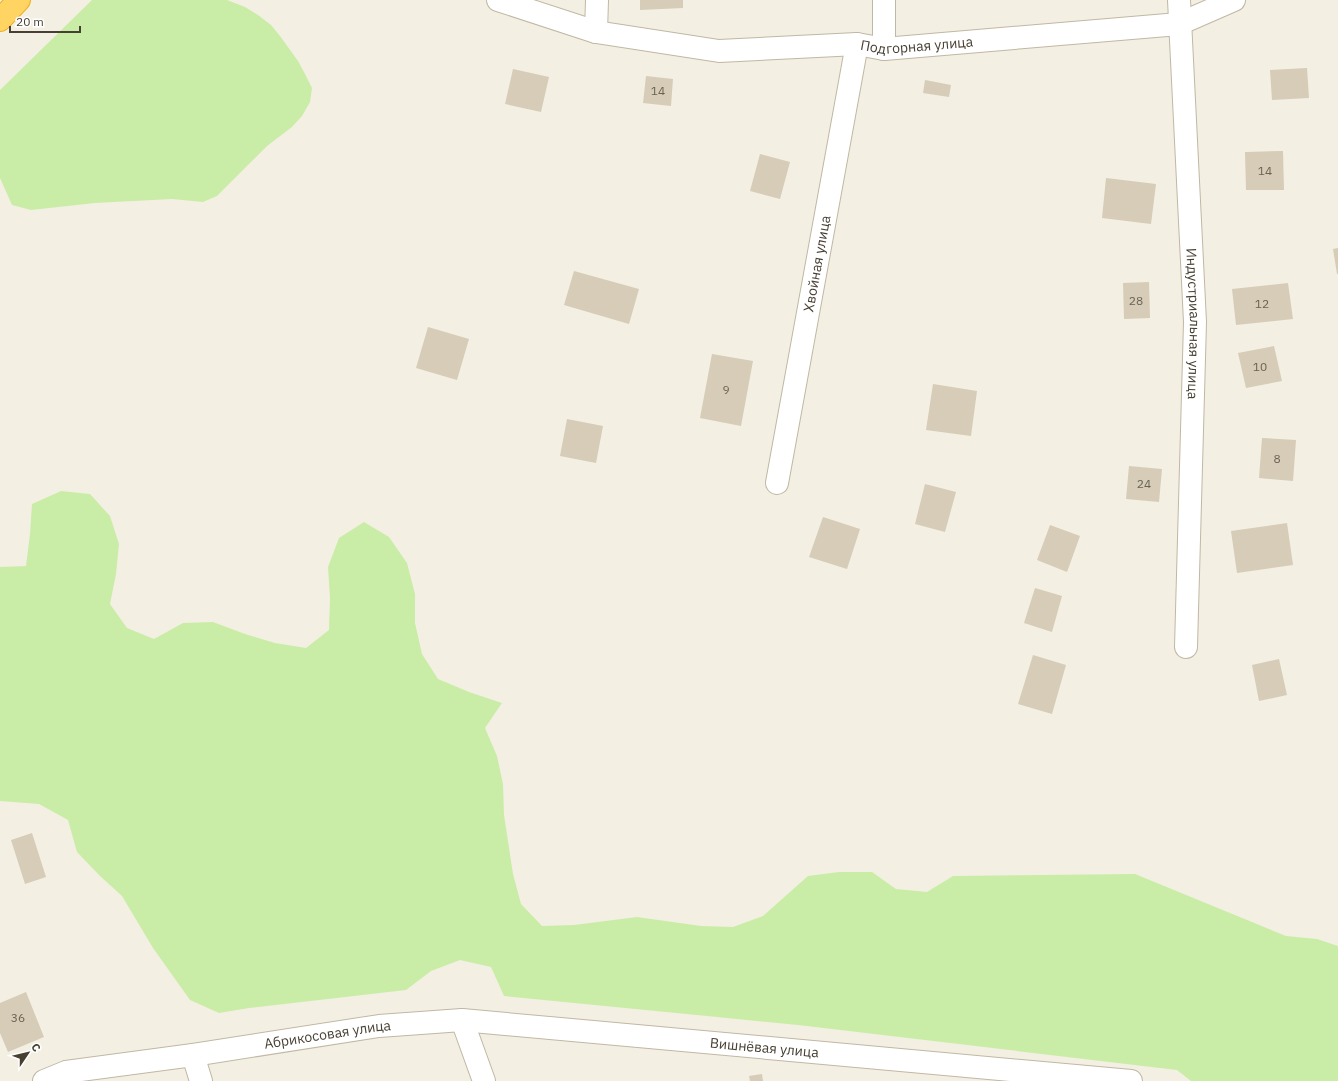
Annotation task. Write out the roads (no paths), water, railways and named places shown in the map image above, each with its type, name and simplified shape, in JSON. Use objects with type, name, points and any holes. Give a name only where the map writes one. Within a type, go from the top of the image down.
[{"type":"highway","points":[[0,20],[19,0]]},
{"type":"street","name":"Подгорная улица","points":[[498,0],[596,32],[719,51],[857,44],[884,48],[1179,24],[1234,0]]},
{"type":"street","points":[[596,32],[597,0]]},
{"type":"street","points":[[884,0],[884,48]]},
{"type":"street","name":"Индустриальная улица","points":[[1179,0],[1195,322],[1186,647]]},
{"type":"street","name":"Хвойная улица","points":[[777,483],[857,44]]},
{"type":"street","points":[[462,1020],[484,1081]]},
{"type":"street","name":"Абрикосовая улица","points":[[44,1081],[66,1072],[193,1055],[379,1026],[462,1020]]},
{"type":"street","name":"Вишнёвая улица","points":[[462,1020],[1131,1081]]},
{"type":"street","points":[[193,1055],[202,1081]]}]
